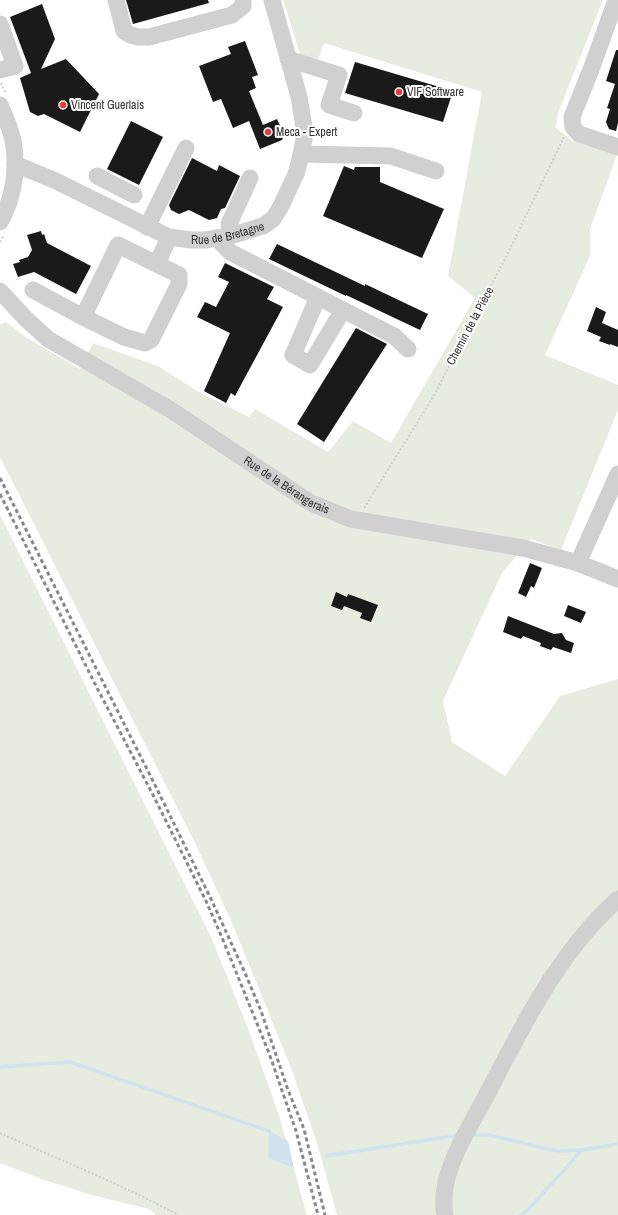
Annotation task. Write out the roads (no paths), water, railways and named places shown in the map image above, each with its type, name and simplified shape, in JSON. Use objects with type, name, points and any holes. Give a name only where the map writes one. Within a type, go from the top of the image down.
[{"type":"street","points":[[116,0],[124,30],[131,35],[149,37],[232,15],[242,6],[243,0]]},
{"type":"street","name":"Rue de Bretagne","points":[[15,164],[56,181],[169,237],[190,240],[223,237],[263,226],[273,219],[290,188],[296,174],[305,133],[299,97],[272,0]]},
{"type":"street","points":[[616,0],[572,117],[573,127],[578,134],[618,147]]},
{"type":"street","points":[[0,24],[15,66],[0,70]]},
{"type":"street","points":[[288,60],[339,75],[329,105],[354,112]]},
{"type":"street","points":[[0,105],[12,139],[15,164],[11,196],[2,230]]},
{"type":"street","points":[[147,227],[186,148]]},
{"type":"street","points":[[301,154],[391,156],[436,171]]},
{"type":"street","points":[[97,176],[134,195]]},
{"type":"street","points":[[250,178],[223,237],[230,252],[394,336],[408,349]]},
{"type":"street","points":[[107,206],[117,186]]},
{"type":"street","points":[[157,264],[169,237]]},
{"type":"street","points":[[33,290],[83,317],[124,337],[144,343],[150,340],[179,284],[180,274],[118,245],[83,317]]},
{"type":"street","name":"Rue de la Bérangerais","points":[[0,291],[26,319],[48,339],[171,410],[311,503],[351,519],[523,548],[578,563],[618,579]]},
{"type":"street","points":[[318,297],[293,355],[310,365],[343,310]]},
{"type":"street","points":[[578,563],[618,474]]},
{"type":"street","points":[[445,1215],[446,1182],[451,1166],[470,1126],[522,1028],[561,965],[579,941],[608,908],[618,899]]},
{"type":"water","points":[[269,1131],[288,1141],[294,1168],[268,1158]]},
{"type":"waterway","points":[[0,1067],[70,1062],[269,1131],[271,1135]]},
{"type":"waterway","points":[[326,1156],[459,1135]]},
{"type":"waterway","points":[[473,1135],[489,1135],[557,1151],[582,1150],[618,1144]]},
{"type":"waterway","points":[[521,1215],[527,1211],[582,1150]]},
{"type":"railway","points":[[0,478],[157,789],[211,899],[245,973],[261,1011],[288,1090],[304,1129],[325,1215]]},
{"type":"railway","points":[[0,494],[206,901],[269,1053],[296,1131],[318,1215]]},
{"type":"place","name":"VIF Software","points":[[399,92]]},
{"type":"place","name":"Vincent Guerlais","points":[[63,105]]},
{"type":"place","name":"Meca - Expert","points":[[268,132]]}]
